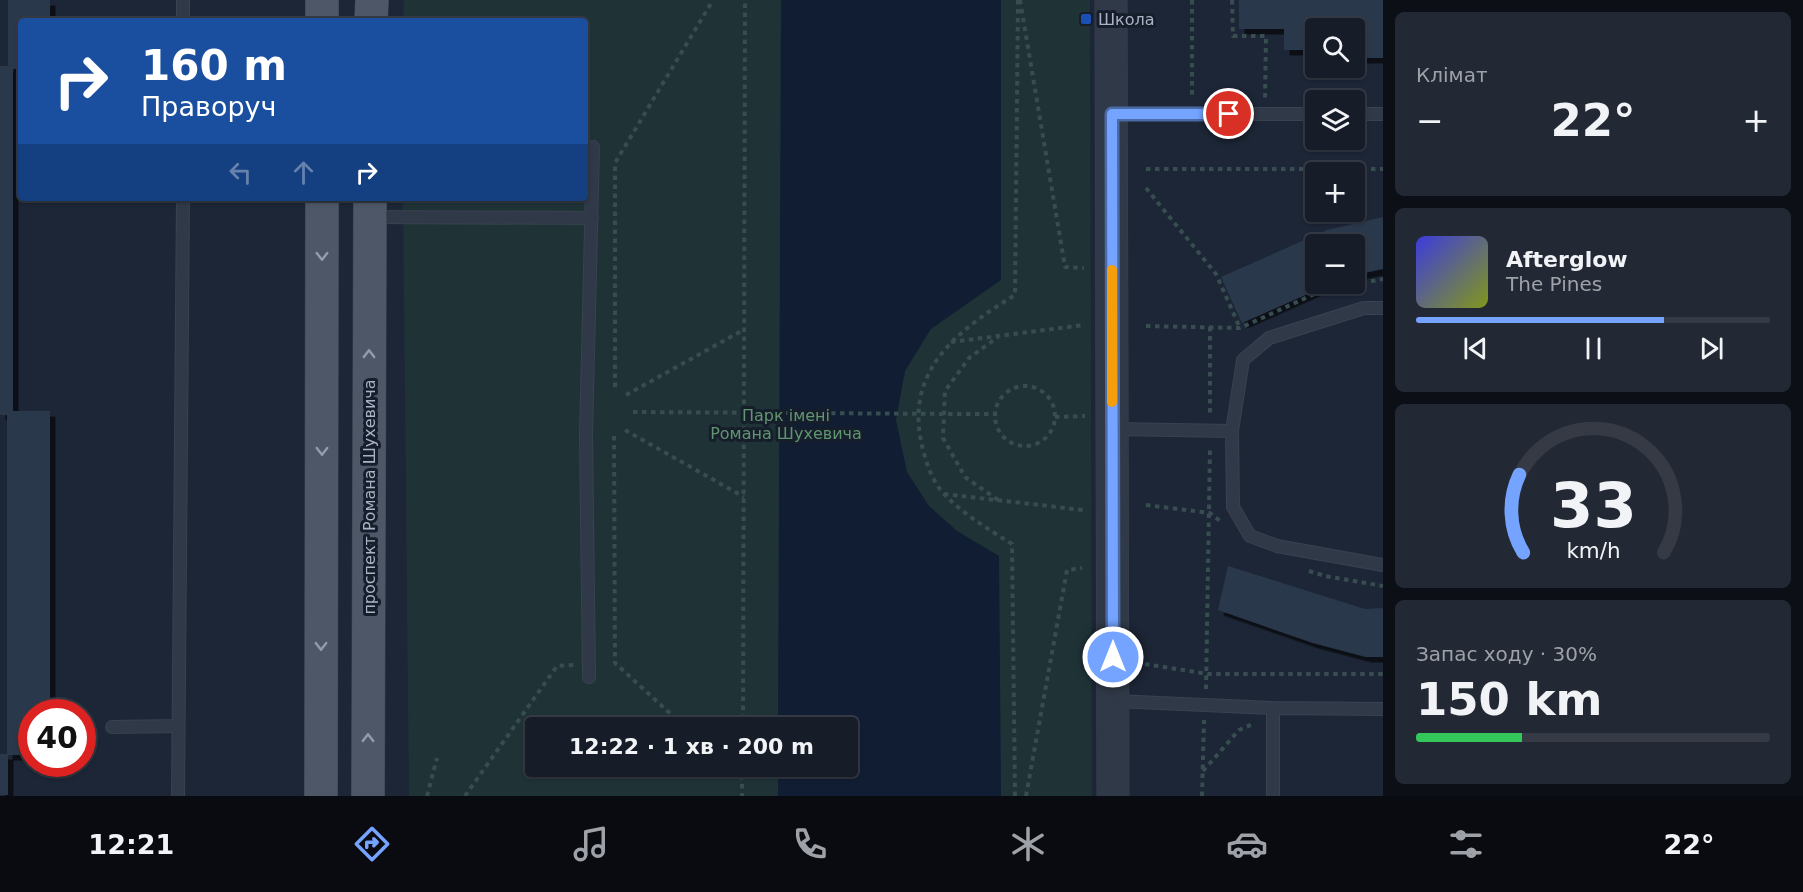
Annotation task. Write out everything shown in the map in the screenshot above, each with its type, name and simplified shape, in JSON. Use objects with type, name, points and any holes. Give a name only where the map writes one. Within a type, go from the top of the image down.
[{"type":"main road","points":[[322,0],[322,18]]},
{"type":"main road","points":[[371,18],[372,0]]},
{"type":"main road","points":[[321,796],[322,201]]},
{"type":"main road","name":"проспект Романа Шухевича","points":[[368,796],[370,208]]},
{"type":"street","points":[[1111,0],[1112,114],[1099,423],[1113,701],[1113,796]]},
{"type":"lane","points":[[183,0],[183,18]]},
{"type":"lane","points":[[1112,114],[1305,114]]},
{"type":"lane","points":[[1365,114],[1383,114]]},
{"type":"lane","points":[[589,671],[586,435],[593,147]]},
{"type":"lane","points":[[178,796],[183,201]]},
{"type":"lane","points":[[370,208],[592,218]]},
{"type":"lane","points":[[1383,308],[1364,308],[1269,338],[1243,360],[1232,432],[1233,507],[1250,536],[1277,546],[1383,565]]},
{"type":"lane","points":[[1099,423],[1232,432]]},
{"type":"lane","points":[[1113,701],[1204,705],[1273,712],[1383,709]]},
{"type":"lane","points":[[1273,712],[1273,796]]},
{"type":"lane","points":[[112,727],[178,726]]},
{"type":"path","points":[[615,387],[615,163],[713,0]]},
{"type":"path","points":[[743,717],[745,0]]},
{"type":"path","points":[[1019,0],[1065,267],[1084,268]]},
{"type":"path","points":[[1015,796],[1012,544],[944,494],[925,461],[919,430],[919,402],[932,367],[951,342],[976,319],[1015,295],[1019,0]]},
{"type":"path","points":[[1192,0],[1192,114]]},
{"type":"path","points":[[1232,0],[1233,36],[1266,36],[1265,114]]},
{"type":"path","points":[[1146,169],[1383,169]]},
{"type":"path","points":[[1146,188],[1216,274],[1240,328]]},
{"type":"path","points":[[1146,326],[1240,328],[1321,291],[1383,279]]},
{"type":"path","points":[[951,342],[1084,325]]},
{"type":"path","points":[[1202,796],[1204,705],[1208,675],[1210,327]]},
{"type":"path","points":[[626,394],[745,329]]},
{"type":"path","points":[[998,337],[969,358],[945,391],[943,438],[965,477],[998,501]]},
{"type":"path","points":[[1031,386],[1048,397],[1055,417],[1049,434],[1042,441],[1024,447],[1006,440],[999,433],[994,414],[1002,396],[1010,389],[1031,386]]},
{"type":"path","points":[[633,412],[994,414]]},
{"type":"path","points":[[1055,417],[1099,423]]},
{"type":"path","points":[[625,430],[744,496]]},
{"type":"path","points":[[614,436],[615,663],[674,717]]},
{"type":"path","points":[[944,494],[1083,510]]},
{"type":"path","points":[[1026,796],[1066,570],[1082,568]]},
{"type":"path","points":[[465,796],[557,666],[589,671],[615,663]]},
{"type":"path","points":[[1145,664],[1208,675],[1383,675]]},
{"type":"path","points":[[1203,771],[1239,730],[1273,712]]},
{"type":"path","points":[[427,796],[437,758]]},
{"type":"path","points":[[739,777],[742,780],[742,796]]},
{"type":"green space","name":"Парк імені Романа Шухевича","points":[[404,0],[1090,0],[1092,796],[409,796],[403,201],[588,201],[588,18],[403,18]]},
{"type":"water","points":[[781,0],[1001,0],[1001,280],[931,329],[905,371],[896,420],[907,472],[929,506],[957,531],[999,556],[1001,796],[778,796],[778,777],[858,777],[858,717],[778,717]]},
{"type":"building","points":[[8,0],[50,0],[50,18],[18,18],[18,69],[13,69],[13,411],[50,411],[50,699],[18,699],[18,755],[8,755],[8,795],[0,795],[0,754],[7,754],[7,415],[0,415],[0,66],[8,66]]},
{"type":"building","points":[[1239,0],[1383,0],[1383,58],[1365,58],[1365,18],[1305,18],[1305,50],[1284,50],[1284,29],[1239,29]]},
{"type":"building","points":[[1383,217],[1383,269],[1365,273],[1365,234],[1318,234]]},
{"type":"building","points":[[1305,240],[1305,294],[1307,294],[1242,323],[1221,277]]},
{"type":"building","points":[[1228,566],[1365,609],[1383,608],[1383,657],[1366,657],[1313,643],[1218,610]]},
{"type":"slow traffic","points":[[1112,270],[1112,402]]},
{"type":"place","name":"Школа","points":[[1086,19]]},
{"type":"route","points":[[1113,657],[1112,114],[1229,114]]}]
